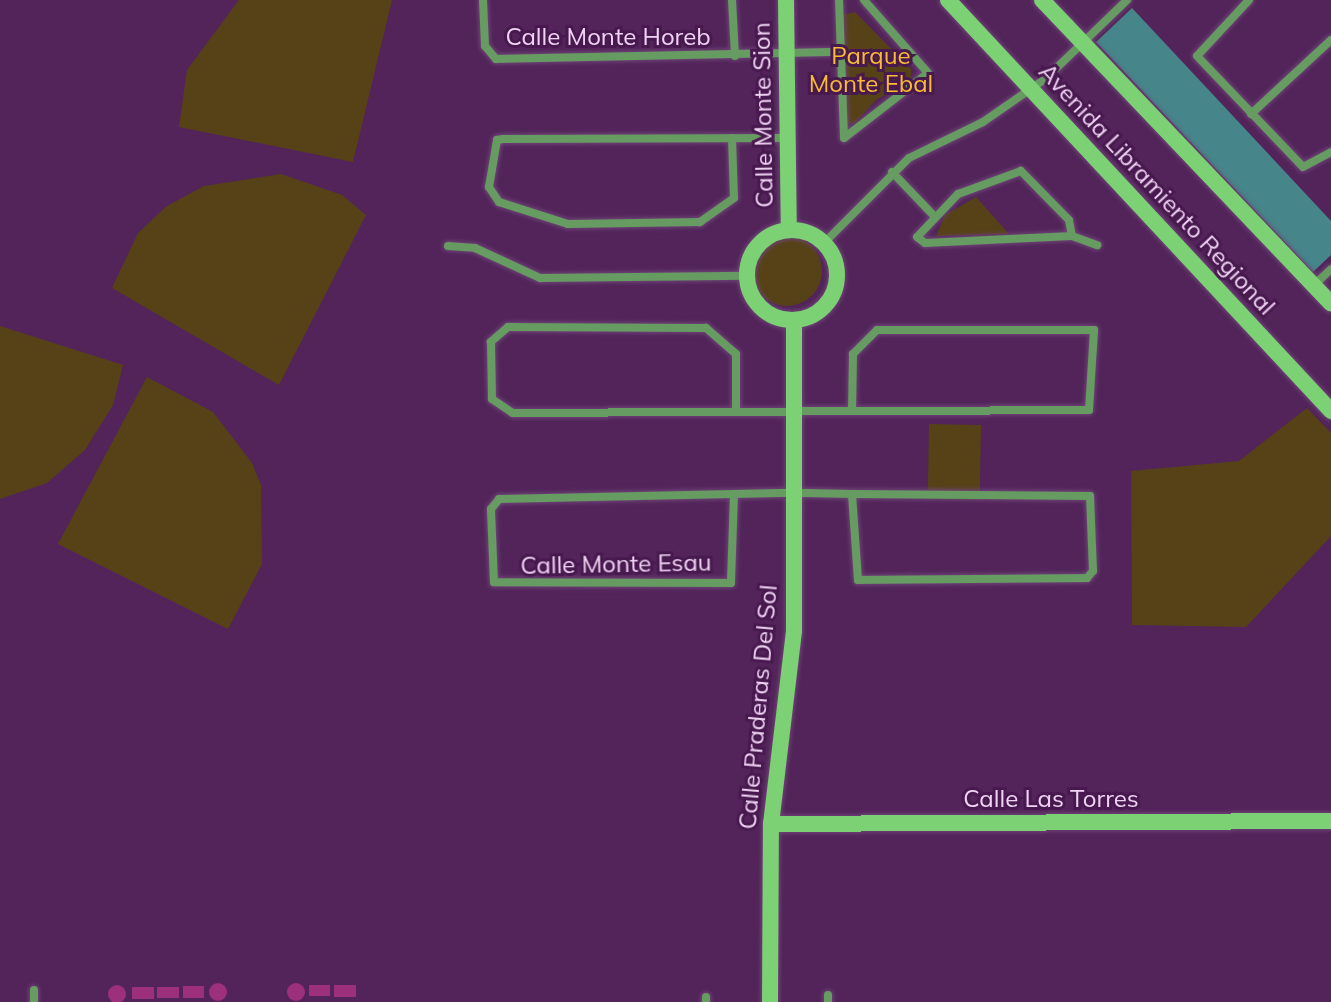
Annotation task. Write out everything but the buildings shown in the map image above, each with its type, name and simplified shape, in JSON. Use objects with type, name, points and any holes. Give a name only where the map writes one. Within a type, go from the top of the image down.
[{"type":"street","name":"Calle Monte Horeb","points":[[483,0],[485,46],[496,59],[838,52]]},
{"type":"street","name":"Calle Monte Horeb","points":[[732,0],[735,56]]},
{"type":"street","name":"Calle Monte Sion","points":[[786,0],[789,230]]},
{"type":"street","points":[[839,0],[838,52],[844,138],[927,77],[921,60],[864,0]]},
{"type":"street","name":"Avenida Libramiento Regional","points":[[948,0],[1331,411]]},
{"type":"street","name":"Avenida Libramiento Regional","points":[[1042,0],[1331,304]]},
{"type":"street","points":[[824,243],[892,172],[922,148],[983,122],[1030,89],[1127,0]]},
{"type":"street","points":[[1249,0],[1197,56],[1303,167],[1317,165],[1331,152]]},
{"type":"street","points":[[1251,114],[1331,40]]},
{"type":"street","points":[[732,138],[734,198],[700,222],[568,224],[499,202],[489,187],[489,156],[497,140],[732,138],[786,138]]},
{"type":"street","points":[[1072,236],[1069,220],[1021,171],[958,194],[934,216],[917,241],[1072,236],[1097,245]]},
{"type":"street","points":[[892,172],[934,216]]},
{"type":"street","points":[[789,230],[824,243],[836,284],[821,309],[794,320],[766,312],[747,276],[757,246],[789,230]]},
{"type":"street","points":[[448,246],[475,248],[540,278],[747,276]]},
{"type":"street","points":[[1314,285],[1331,269]]},
{"type":"street","name":"Calle Praderas Del Sol","points":[[770,1002],[771,824],[794,631],[794,320]]},
{"type":"street","points":[[736,412],[736,354],[706,328],[508,327],[491,342],[492,399],[502,412],[736,412],[793,412],[1089,410],[1094,330],[877,330],[853,354],[852,411]]},
{"type":"street","name":"Calle Monte Esau","points":[[734,495],[731,583],[494,582],[491,509],[499,499],[792,493],[1090,496],[1093,571],[1087,578],[858,580],[852,494]]},
{"type":"street","name":"Calle Las Torres","points":[[771,824],[1331,821]]},
{"type":"street","points":[[34,990],[34,1002]]},
{"type":"green space","points":[[239,0],[392,0],[353,162],[179,127],[187,70]]},
{"type":"green space","name":"Parque Monte Ebal","points":[[855,12],[911,69],[911,83],[877,99],[854,124],[844,123],[842,15]]},
{"type":"green space","points":[[281,174],[342,195],[366,215],[279,385],[112,288],[138,233],[167,206],[204,186]]},
{"type":"green space","points":[[976,197],[1009,234],[936,236],[945,215]]},
{"type":"green space","points":[[794,236],[816,251],[822,271],[820,285],[812,296],[801,304],[780,306],[762,296],[754,285],[752,264],[762,246],[773,238]]},
{"type":"green space","points":[[0,326],[123,365],[113,405],[85,450],[47,483],[0,499]]},
{"type":"green space","points":[[147,377],[213,412],[252,463],[261,485],[262,564],[228,629],[58,544]]},
{"type":"green space","points":[[1307,408],[1331,433],[1331,536],[1246,627],[1132,625],[1131,471],[1239,461]]},
{"type":"green space","points":[[929,424],[981,425],[980,500],[928,499]]},
{"type":"shaded area","points":[[1132,8],[1331,221],[1331,255],[1313,272],[1096,42]]}]
